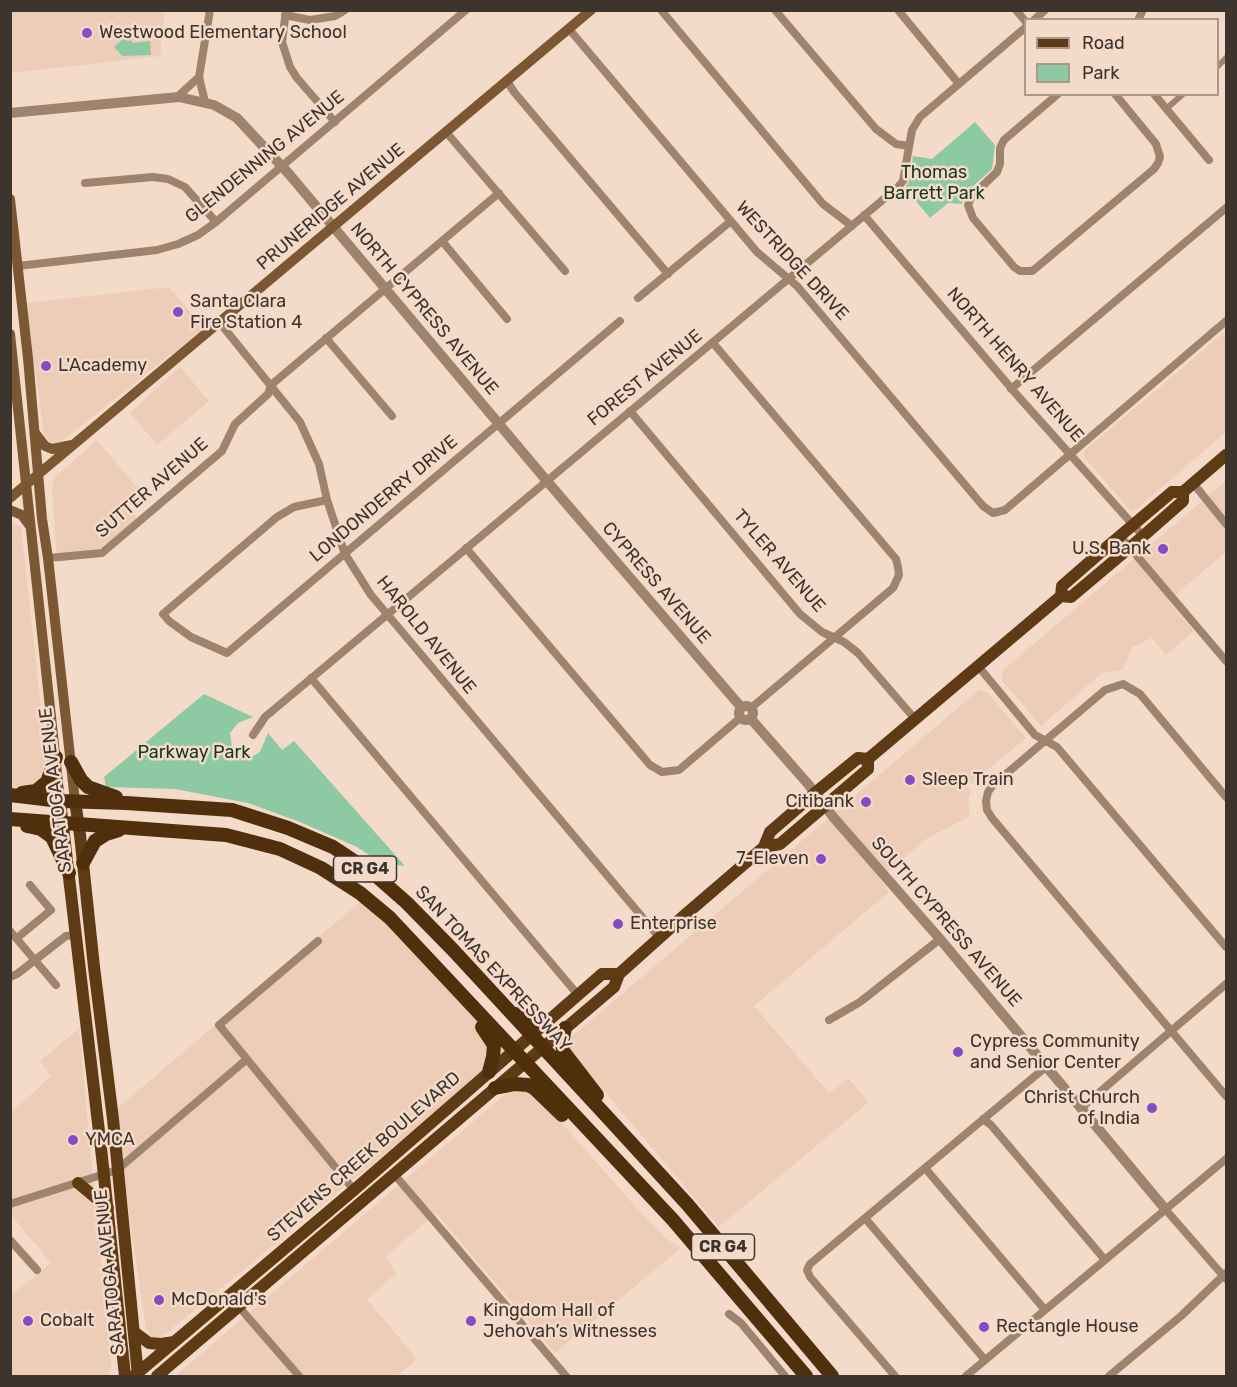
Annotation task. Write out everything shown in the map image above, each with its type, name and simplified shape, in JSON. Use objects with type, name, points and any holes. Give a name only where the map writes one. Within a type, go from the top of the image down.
[{"type":"highway","points":[[10,795],[36,791],[47,782],[56,757]]},
{"type":"highway","points":[[71,762],[81,780],[88,787],[126,802]]},
{"type":"highway","name":"SAN TOMAS EXPRESSWAY","points":[[10,795],[60,801],[126,802],[232,810],[288,828],[333,847],[374,874],[407,903],[506,1007],[688,1205],[832,1377]]},
{"type":"highway","points":[[10,820],[46,832],[56,843],[69,873]]},
{"type":"highway","name":"CR G4","points":[[10,820],[226,835],[280,849],[321,868],[360,893],[390,918],[673,1220],[806,1377]]},
{"type":"highway","points":[[83,862],[92,844],[100,837],[124,829],[141,828]]},
{"type":"highway","points":[[450,981],[494,1045],[489,1072]]},
{"type":"highway","points":[[506,1007],[528,1020],[545,1023]]},
{"type":"highway","points":[[565,1028],[563,1051],[604,1104],[611,1121]]},
{"type":"highway","points":[[495,1088],[516,1083],[534,1088],[577,1128],[604,1147]]},
{"type":"main road","name":"PRUNERIDGE AVENUE","points":[[10,498],[591,10]]},
{"type":"main road","name":"SARATOGA AVENUE","points":[[10,199],[42,519],[83,862],[137,1375]]},
{"type":"main road","name":"SARATOGA AVENUE","points":[[10,334],[125,1377]]},
{"type":"main road","points":[[34,432],[45,446],[52,449],[75,444]]},
{"type":"main road","name":"STEVENS CREEK BOULEVARD","points":[[764,848],[770,832],[815,793],[858,758],[868,759],[1061,596],[1062,586],[1120,536],[1172,492],[1188,488],[1227,455]]},
{"type":"main road","name":"STEVENS CREEK BOULEVARD","points":[[1061,596],[1071,597],[1143,536],[1183,501],[1188,488]]},
{"type":"main road","points":[[10,510],[22,515],[30,527]]},
{"type":"main road","name":"STEVENS CREEK BOULEVARD","points":[[162,1374],[614,987],[619,974],[764,848],[780,844],[826,806],[868,769],[868,759]]},
{"type":"main road","name":"STEVENS CREEK BOULEVARD","points":[[137,1375],[602,974],[619,974]]},
{"type":"main road","points":[[394,1174],[393,1167],[399,1151]]},
{"type":"main road","points":[[78,1183],[108,1208]]},
{"type":"main road","points":[[346,1215],[347,1205],[355,1196],[354,1190]]},
{"type":"main road","points":[[239,1307],[239,1297],[246,1290],[248,1280]]},
{"type":"main road","points":[[134,1332],[149,1343],[175,1342]]},
{"type":"main road","points":[[115,1377],[123,1362]]},
{"type":"street","points":[[205,102],[199,77],[210,10]]},
{"type":"street","points":[[335,122],[297,78],[290,67],[282,42],[285,13],[310,20],[335,16],[345,10]]},
{"type":"street","name":"GLENDENNING AVENUE","points":[[18,266],[157,250],[198,235],[466,10]]},
{"type":"street","points":[[661,10],[823,204],[852,226]]},
{"type":"street","points":[[775,10],[876,129],[896,144],[909,146]]},
{"type":"street","points":[[898,10],[959,84]]},
{"type":"street","name":"WESTRIDGE DRIVE","points":[[569,29],[757,252],[797,286],[983,506],[993,513],[1005,510],[1070,453]]},
{"type":"street","name":"FOREST AVENUE","points":[[252,735],[265,717],[903,181],[912,130],[920,117],[1024,29]]},
{"type":"street","points":[[176,98],[199,77]]},
{"type":"street","points":[[507,81],[515,94],[668,273]]},
{"type":"street","points":[[1056,96],[1004,140],[1000,148],[1000,164],[997,172],[972,196],[968,205],[971,216],[1014,267],[1025,272],[1032,271],[1047,259],[1154,169],[1158,163],[1160,156],[1156,144],[1117,96]]},
{"type":"street","points":[[1156,96],[1209,160]]},
{"type":"street","points":[[1166,109],[1181,96]]},
{"type":"street","name":"NORTH CYPRESS AVENUE","points":[[10,113],[176,98],[205,102],[237,118],[334,227],[546,480]]},
{"type":"street","points":[[446,132],[565,271]]},
{"type":"street","points":[[85,183],[153,177],[168,178],[185,187],[216,222]]},
{"type":"street","name":"SUTTER AVENUE","points":[[48,558],[102,553],[222,451],[235,424],[268,394],[271,385],[499,193]]},
{"type":"street","points":[[1011,389],[1227,208]]},
{"type":"street","name":"NORTH HENRY AVENUE","points":[[864,215],[1011,389],[1143,536]]},
{"type":"street","points":[[638,298],[731,221]]},
{"type":"street","points":[[442,241],[507,319]]},
{"type":"street","name":"LONDONDERRY DRIVE","points":[[327,500],[294,507],[277,517],[163,614],[191,637],[227,653],[620,321]]},
{"type":"street","points":[[1070,453],[1227,321]]},
{"type":"street","name":"HAROLD AVENUE","points":[[220,323],[300,422],[319,464],[327,500],[345,554],[367,590],[659,938]]},
{"type":"street","points":[[326,338],[392,416]]},
{"type":"street","points":[[466,548],[650,765],[662,772],[679,770],[893,588],[899,575],[896,559],[712,343]]},
{"type":"street","name":"TYLER AVENUE","points":[[630,411],[800,614],[811,624],[844,642],[858,653],[915,719]]},
{"type":"street","name":"CYPRESS AVENUE","points":[[546,480],[746,713]]},
{"type":"street","points":[[1188,488],[1227,524]]},
{"type":"street","points":[[1120,536],[1227,662]]},
{"type":"street","points":[[978,666],[1035,735],[1057,747],[1227,947]]},
{"type":"street","points":[[311,678],[578,994]]},
{"type":"street","points":[[1227,797],[1140,694],[1123,684],[1105,690],[993,785],[986,801],[987,810],[992,818],[1227,1096]]},
{"type":"street","points":[[746,713],[826,806]]},
{"type":"street","name":"SOUTH CYPRESS AVENUE","points":[[826,806],[1166,1210],[1226,1276]]},
{"type":"street","points":[[17,938],[51,910],[30,885]]},
{"type":"street","points":[[10,931],[56,985]]},
{"type":"street","points":[[10,977],[66,936],[76,934]]},
{"type":"street","points":[[829,1020],[860,1002],[940,939]]},
{"type":"street","points":[[318,941],[219,1025],[354,1190]]},
{"type":"street","points":[[1081,1108],[1227,984]]},
{"type":"street","points":[[10,1204],[117,1170],[247,1059]]},
{"type":"street","points":[[895,1377],[810,1277],[807,1270],[810,1264],[1047,1066]]},
{"type":"street","points":[[983,1119],[991,1125],[1105,1260]]},
{"type":"street","points":[[966,1377],[1227,1160]]},
{"type":"street","points":[[924,1168],[1045,1310]]},
{"type":"street","points":[[394,1174],[566,1377]]},
{"type":"street","points":[[865,1218],[985,1360]]},
{"type":"street","points":[[10,1240],[37,1270]]},
{"type":"street","points":[[1109,1377],[1226,1276]]},
{"type":"street","points":[[239,1307],[298,1377]]},
{"type":"street","points":[[729,1314],[741,1323],[785,1377]]},
{"type":"shaded area","name":"Westwood Elementary School","points":[[10,11],[165,11],[160,56],[11,73]]},
{"type":"shaded area","points":[[169,287],[204,328],[61,442],[50,442],[44,434],[26,303]]},
{"type":"shaded area","points":[[1226,331],[1226,432],[1134,511],[1130,510],[1084,457],[1084,451]]},
{"type":"shaded area","points":[[180,367],[209,401],[157,445],[130,413]]},
{"type":"shaded area","points":[[97,440],[139,490],[127,506],[138,519],[90,556],[57,563],[52,486],[54,478]]},
{"type":"shaded area","points":[[1226,481],[1226,552],[1168,601],[1194,631],[1166,655],[1152,638],[1132,647],[1123,670],[1102,673],[1041,726],[1002,680],[1003,670]]},
{"type":"shaded area","points":[[10,524],[21,526],[46,753],[44,777],[32,787],[11,789]]},
{"type":"shaded area","points":[[979,690],[988,693],[1026,738],[967,787],[971,790],[968,801],[970,816],[926,839],[879,879],[889,892],[754,1006],[829,1093],[848,1078],[869,1102],[719,1227],[568,1048],[569,1039]]},
{"type":"shaded area","points":[[366,897],[511,1050],[168,1332],[160,1337],[152,1337],[146,1328],[114,1111]]},
{"type":"shaded area","points":[[79,1029],[110,1374],[109,1376],[11,1376],[10,1296],[51,1263],[11,1215],[11,1113],[51,1076],[40,1061]]},
{"type":"shaded area","points":[[523,1079],[635,1206],[665,1238],[681,1248],[555,1353],[436,1213],[385,1257],[397,1273],[367,1299],[417,1359],[397,1376],[175,1376]]},
{"type":"green space","points":[[127,36],[133,43],[150,41],[151,55],[122,56],[114,47]]},
{"type":"green space","name":"Thomas Barrett Park","points":[[975,122],[995,145],[992,169],[967,192],[962,204],[948,203],[930,218],[905,188],[909,181],[913,156],[932,159]]},
{"type":"green space","name":"Parkway Park","points":[[204,694],[253,717],[238,723],[230,733],[232,747],[240,756],[253,756],[260,752],[268,733],[282,750],[294,741],[405,866],[381,863],[357,847],[300,822],[248,803],[175,789],[106,787],[104,777]]},
{"type":"place","name":"Westwood Elementary School","points":[[87,33]]},
{"type":"place","name":"Santa Clara Fire Station 4","points":[[178,312]]},
{"type":"place","name":"L'Academy","points":[[46,366]]},
{"type":"place","name":"U.S. Bank","points":[[1163,549]]},
{"type":"place","name":"Sleep Train","points":[[910,780]]},
{"type":"place","name":"Citibank","points":[[866,802]]},
{"type":"place","name":"7-Eleven","points":[[821,859]]},
{"type":"place","name":"Enterprise","points":[[618,924]]},
{"type":"place","name":"Cypress Community and Senior Center","points":[[958,1052]]},
{"type":"place","name":"Christ Church of India","points":[[1152,1108]]},
{"type":"place","name":"YMCA","points":[[73,1140]]},
{"type":"place","name":"McDonald's","points":[[159,1300]]},
{"type":"place","name":"Cobalt","points":[[28,1321]]},
{"type":"place","name":"Kingdom Hall of Jehovah’s Witnesses","points":[[471,1321]]},
{"type":"place","name":"Rectangle House","points":[[984,1327]]}]
